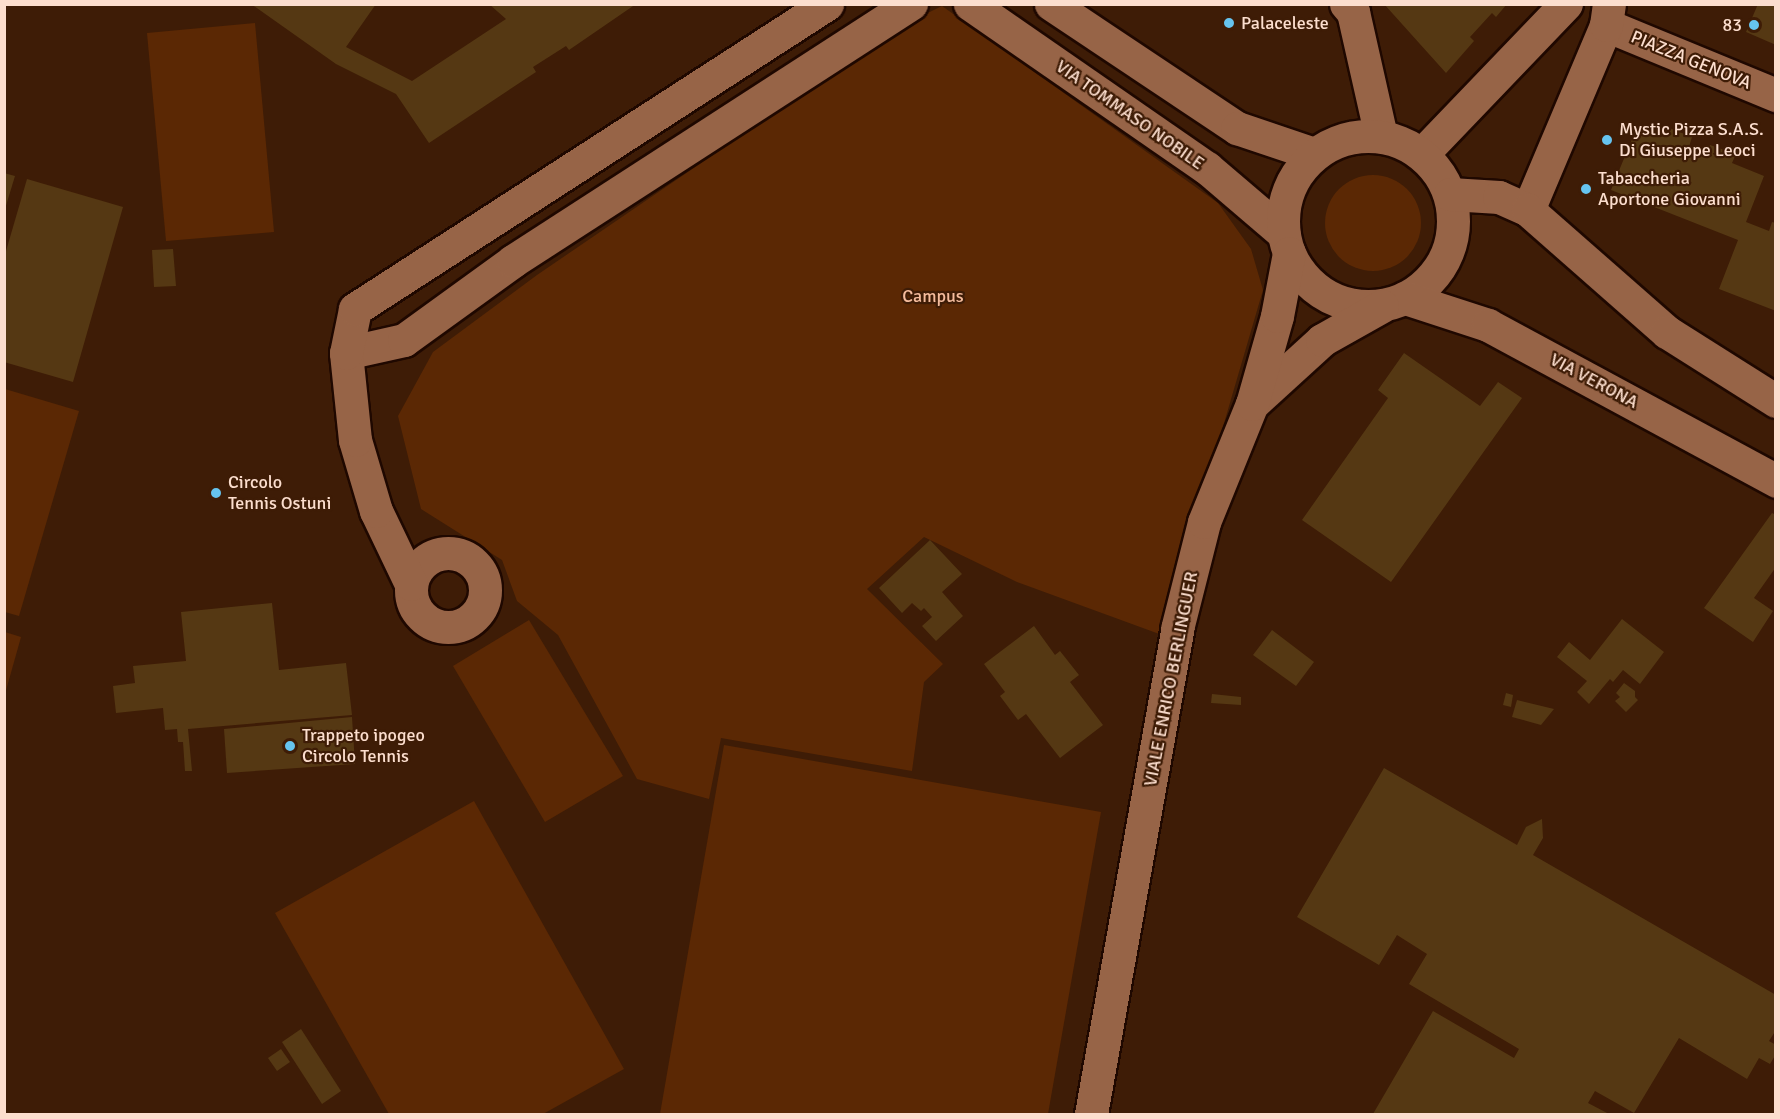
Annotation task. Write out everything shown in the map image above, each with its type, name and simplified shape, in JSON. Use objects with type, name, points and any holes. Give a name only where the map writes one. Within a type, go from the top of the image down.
[{"type":"street","points":[[411,584],[376,512],[355,441],[346,353],[355,309],[827,4]]},
{"type":"street","points":[[346,353],[404,340],[513,261],[911,4]]},
{"type":"street","name":"VIA TOMMASO NOBILE","points":[[970,4],[1207,168],[1286,243]]},
{"type":"street","points":[[1051,4],[1236,128],[1314,154]]},
{"type":"street","points":[[1422,154],[1566,4]]},
{"type":"street","points":[[1352,7],[1382,136]]},
{"type":"street","points":[[1528,210],[1607,15]]},
{"type":"street","name":"PIAZZA GENOVA","points":[[1607,15],[1776,95]]},
{"type":"street","points":[[1252,404],[1322,340],[1394,302],[1426,285],[1442,266],[1448,250],[1454,218],[1450,194],[1439,171],[1422,154],[1403,142],[1382,136],[1358,136],[1335,142],[1314,154],[1299,170],[1288,189],[1283,211],[1286,243],[1300,273],[1326,294],[1359,306],[1394,302]]},
{"type":"street","points":[[1450,194],[1499,197],[1528,210],[1667,332],[1776,401]]},
{"type":"street","name":"VIALE ENRICO BERLINGUER","points":[[1091,1114],[1177,629],[1204,522],[1252,404],[1277,316],[1286,243]]},
{"type":"street","name":"VIA VERONA","points":[[1394,302],[1488,325],[1776,481]]},
{"type":"green space","name":"Campus","points":[[942,6],[1218,203],[1251,249],[1263,290],[1162,635],[1017,582],[924,537],[867,589],[943,664],[924,682],[912,771],[721,738],[709,799],[637,779],[558,635],[517,601],[502,560],[421,509],[398,416],[433,352],[537,275],[903,25]]},
{"type":"green space","points":[[255,23],[274,232],[166,241],[147,33]]},
{"type":"green space","points":[[1373,175],[1392,178],[1407,189],[1418,204],[1421,223],[1418,242],[1407,257],[1392,268],[1373,271],[1354,268],[1339,257],[1328,242],[1325,223],[1328,204],[1339,189],[1354,178]]},
{"type":"green space","points":[[5,389],[79,411],[19,616],[5,612]]},
{"type":"green space","points":[[529,620],[623,776],[545,822],[453,666]]},
{"type":"green space","points":[[4,632],[21,637],[5,694]]},
{"type":"green space","points":[[724,745],[1101,812],[1048,1114],[660,1114]]},
{"type":"green space","points":[[474,801],[624,1069],[543,1114],[389,1114],[275,913]]},
{"type":"building","points":[[251,4],[376,4],[346,47],[412,81],[506,19],[489,4],[636,4],[569,50],[566,46],[533,67],[536,72],[429,143],[396,94],[336,64]]},
{"type":"building","points":[[1384,4],[1507,4],[1496,17],[1492,13],[1470,37],[1474,41],[1446,73]]},
{"type":"building","points":[[1758,4],[1776,4],[1776,45],[1746,32]]},
{"type":"building","points":[[1637,127],[1664,137],[1667,127],[1692,137],[1689,147],[1707,153],[1710,145],[1736,154],[1732,163],[1764,176],[1746,222],[1769,231],[1772,222],[1776,223],[1776,311],[1719,289],[1738,240],[1611,190]]},
{"type":"building","points":[[4,173],[15,176],[5,209],[4,209]]},
{"type":"building","points":[[27,179],[123,207],[73,382],[4,362],[4,258]]},
{"type":"building","points":[[173,249],[176,286],[154,287],[152,250]]},
{"type":"building","points":[[1404,353],[1480,406],[1498,382],[1522,398],[1391,582],[1302,520],[1388,398],[1378,390]]},
{"type":"building","points":[[1772,513],[1776,515],[1776,567],[1754,598],[1773,611],[1753,642],[1704,608]]},
{"type":"building","points":[[930,540],[962,574],[942,592],[963,616],[936,641],[922,626],[932,617],[924,608],[921,611],[912,603],[902,613],[879,588]]},
{"type":"building","points":[[272,603],[279,670],[346,663],[352,715],[188,729],[192,771],[185,771],[183,742],[178,742],[177,729],[165,730],[163,708],[116,713],[113,686],[135,683],[133,666],[186,661],[181,612]]},
{"type":"building","points":[[1622,619],[1664,652],[1640,684],[1623,670],[1613,682],[1610,679],[1589,704],[1577,692],[1587,681],[1557,657],[1569,642],[1590,660]]},
{"type":"building","points":[[1034,626],[1055,655],[1060,651],[1079,675],[1070,682],[1103,725],[1060,758],[1026,714],[1018,720],[1000,696],[1005,692],[984,664]]},
{"type":"building","points":[[1272,630],[1314,662],[1296,686],[1253,655]]},
{"type":"building","points":[[1624,683],[1635,691],[1635,697],[1638,700],[1626,712],[1615,701],[1620,697],[1616,693]]},
{"type":"building","points":[[1506,693],[1513,695],[1511,707],[1503,705]]},
{"type":"building","points":[[1212,694],[1241,697],[1241,705],[1211,703]]},
{"type":"building","points":[[1517,700],[1554,709],[1541,725],[1512,717]]},
{"type":"building","name":"Trappeto ipogeo Circolo Tennis","points":[[352,717],[355,764],[227,773],[224,729]]},
{"type":"building","points":[[1384,768],[1517,845],[1526,827],[1542,819],[1543,838],[1533,855],[1776,995],[1776,1030],[1769,1041],[1776,1045],[1776,1054],[1770,1064],[1759,1058],[1747,1079],[1679,1038],[1634,1113],[1595,1091],[1588,1103],[1609,1114],[1373,1114],[1433,1011],[1514,1058],[1519,1049],[1409,984],[1427,954],[1397,935],[1379,965],[1297,917]]},
{"type":"building","points":[[301,1029],[341,1091],[322,1104],[282,1042]]},
{"type":"building","points":[[281,1049],[290,1062],[277,1071],[268,1058]]},
{"type":"place","name":"Palaceleste","points":[[1229,23]]},
{"type":"place","name":"83","points":[[1754,25]]},
{"type":"place","name":"Mystic Pizza S.A.S. Di Giuseppe Leoci","points":[[1607,140]]},
{"type":"place","name":"Tabaccheria Aportone Giovanni","points":[[1586,189]]},
{"type":"place","name":"Circolo Tennis Ostuni","points":[[216,493]]},
{"type":"place","name":"Trappeto ipogeo Circolo Tennis","points":[[290,746]]}]
